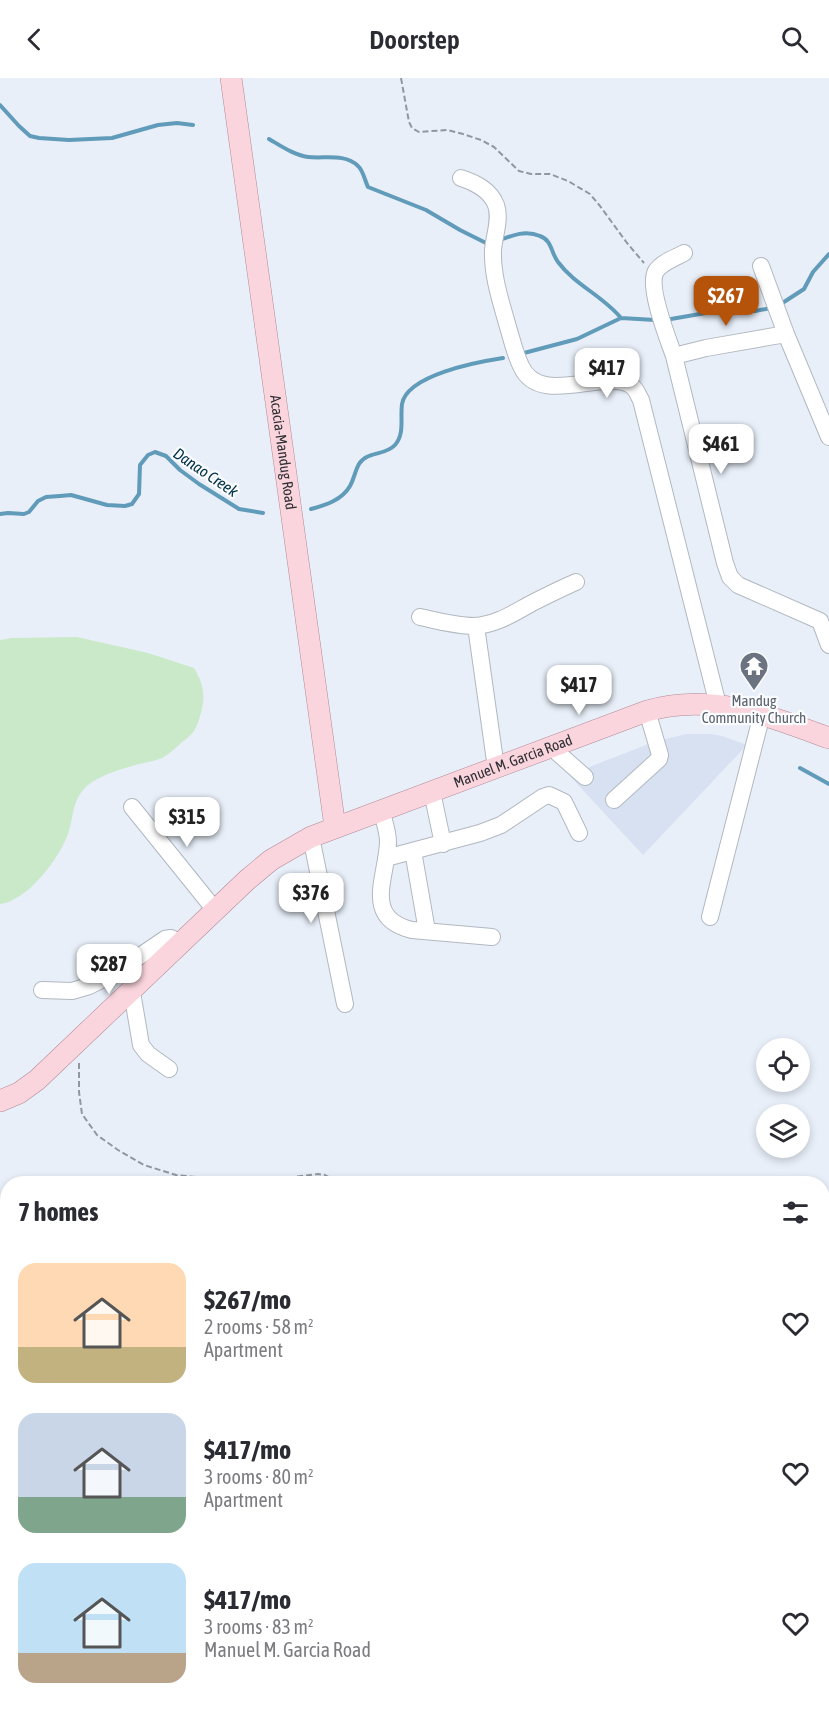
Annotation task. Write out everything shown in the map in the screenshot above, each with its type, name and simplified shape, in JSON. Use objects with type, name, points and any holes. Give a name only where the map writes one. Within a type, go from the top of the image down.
[{"type":"main road","name":"Acacia-Mandug Road","points":[[231,78],[335,826]]},
{"type":"main road","name":"Manuel M. Garcia Road","points":[[0,1101],[19,1093],[37,1080],[215,910],[271,860],[335,826],[665,706],[718,705],[762,714],[829,738]]},
{"type":"street","points":[[461,178],[485,189],[495,202],[498,211],[493,251],[495,273],[521,368],[530,380],[545,386],[620,382],[634,387],[641,400],[718,705]]},
{"type":"street","points":[[684,253],[660,266],[653,280],[654,291],[674,356],[730,577],[750,592],[824,622],[829,645]]},
{"type":"street","points":[[762,266],[786,334],[829,437]]},
{"type":"street","points":[[674,356],[786,334]]},
{"type":"street","points":[[420,617],[460,625],[490,624],[576,582]]},
{"type":"street","points":[[476,626],[496,768]]},
{"type":"street","points":[[614,800],[660,755],[647,711]]},
{"type":"street","points":[[710,917],[762,714]]},
{"type":"street","points":[[551,747],[585,777]]},
{"type":"street","points":[[432,792],[443,844]]},
{"type":"street","points":[[386,858],[443,844],[501,825],[549,795],[564,802],[579,833]]},
{"type":"street","points":[[132,807],[215,910]]},
{"type":"street","points":[[381,810],[387,833],[381,898],[384,912],[389,920],[399,927],[492,937]]},
{"type":"street","points":[[311,837],[345,1004]]},
{"type":"street","points":[[414,851],[427,931]]},
{"type":"street","points":[[42,990],[81,989],[115,973],[165,939],[171,938],[179,944]]},
{"type":"street","points":[[129,992],[133,998],[141,1045],[148,1054],[169,1069]]},
{"type":"path","points":[[401,78],[412,128],[419,132],[447,130],[481,140],[494,147],[519,171],[531,174],[550,174],[590,194],[627,243],[655,273]]},
{"type":"path","points":[[81,1039],[78,1070],[82,1114],[97,1135],[127,1155],[144,1165],[176,1176]]},
{"type":"path","points":[[302,1176],[318,1174],[327,1176]]},
{"type":"shaded area","points":[[687,734],[722,736],[747,745],[643,855],[569,775],[656,741]]},
{"type":"green space","points":[[77,637],[148,653],[194,668],[203,691],[200,716],[193,732],[164,757],[110,773],[85,788],[75,805],[64,844],[50,866],[21,895],[0,904],[0,640]]},
{"type":"waterway","points":[[0,105],[30,136],[39,138],[69,140],[112,138],[158,125],[177,123],[193,125]]},
{"type":"waterway","points":[[269,139],[303,156],[347,159],[358,166],[368,187],[426,210],[486,243]]},
{"type":"waterway","points":[[500,240],[525,233],[544,238],[565,270],[621,318]]},
{"type":"waterway","points":[[784,302],[804,289],[813,272],[829,254]]},
{"type":"waterway","points":[[671,319],[723,310],[755,311],[771,308]]},
{"type":"waterway","name":"Danao Creek","points":[[524,353],[577,339],[621,318],[655,320]]},
{"type":"waterway","name":"Danao Creek","points":[[311,509],[328,504],[343,495],[350,486],[362,460],[395,445],[401,431],[402,404],[407,394],[416,385],[461,367],[503,358]]},
{"type":"waterway","name":"Danao Creek","points":[[0,514],[24,514],[46,497],[71,495],[107,505],[132,504],[139,494],[140,465],[148,455],[155,452],[166,456],[199,484],[239,509],[263,513]]},
{"type":"waterway","points":[[800,768],[829,784]]},
{"type":"place","name":"Mandug Community Church","points":[[754,692]]}]
